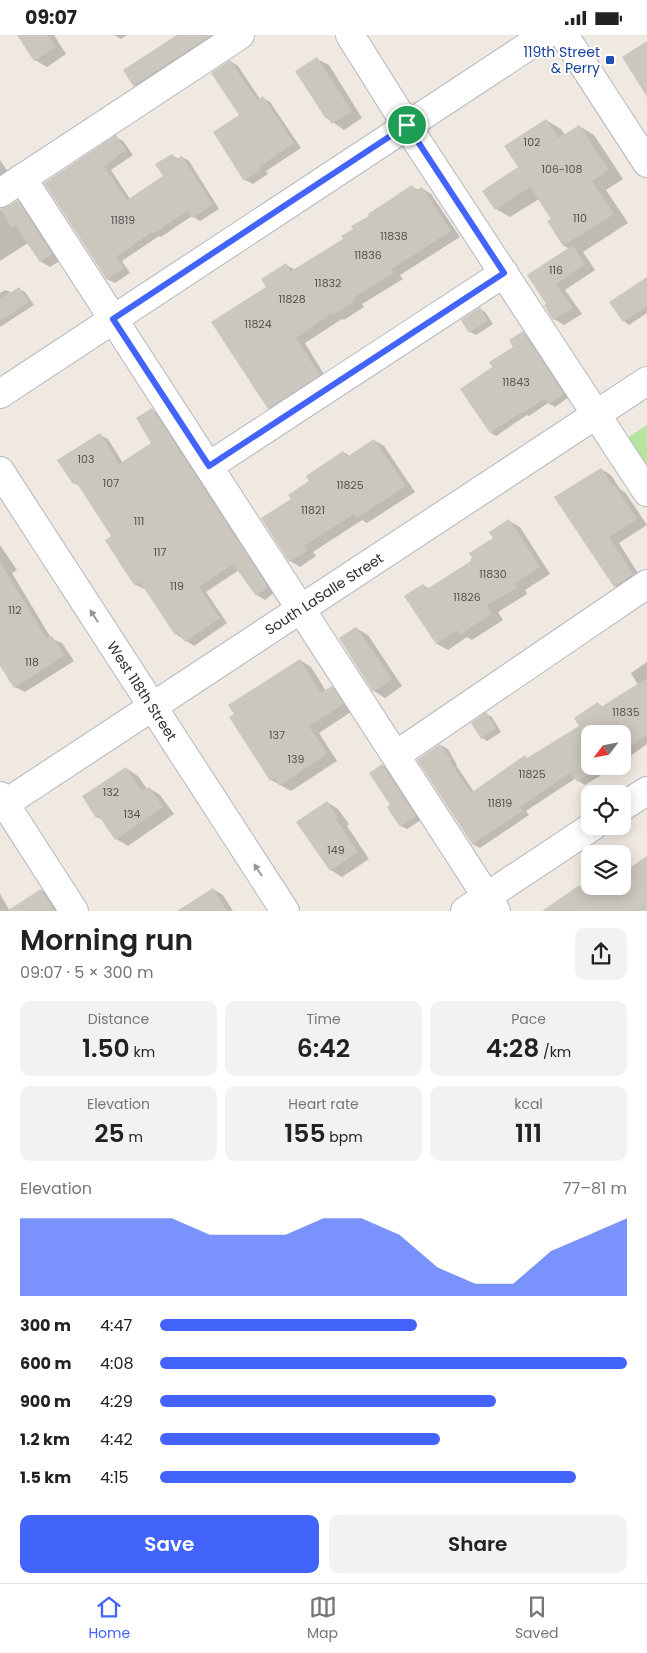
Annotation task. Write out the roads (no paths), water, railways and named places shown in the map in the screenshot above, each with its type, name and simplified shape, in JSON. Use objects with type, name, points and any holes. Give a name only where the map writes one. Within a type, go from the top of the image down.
[{"type":"street","points":[[240,35],[11,185],[113,319],[396,755],[483,906],[581,835]]},
{"type":"street","points":[[350,35],[647,492]]},
{"type":"street","points":[[0,394],[544,35]]},
{"type":"street","points":[[564,35],[647,163]]},
{"type":"street","points":[[209,466],[504,273]]},
{"type":"street","name":"South LaSalle Street","points":[[2,802],[153,706],[647,381]]},
{"type":"street","name":"West 118th Street","points":[[0,471],[285,911]]},
{"type":"street","points":[[396,755],[647,585]]},
{"type":"street","points":[[631,801],[647,791]]},
{"type":"street","points":[[2,802],[74,911]]},
{"type":"place","name":"119th Street & Perry","points":[[610,60]]}]
